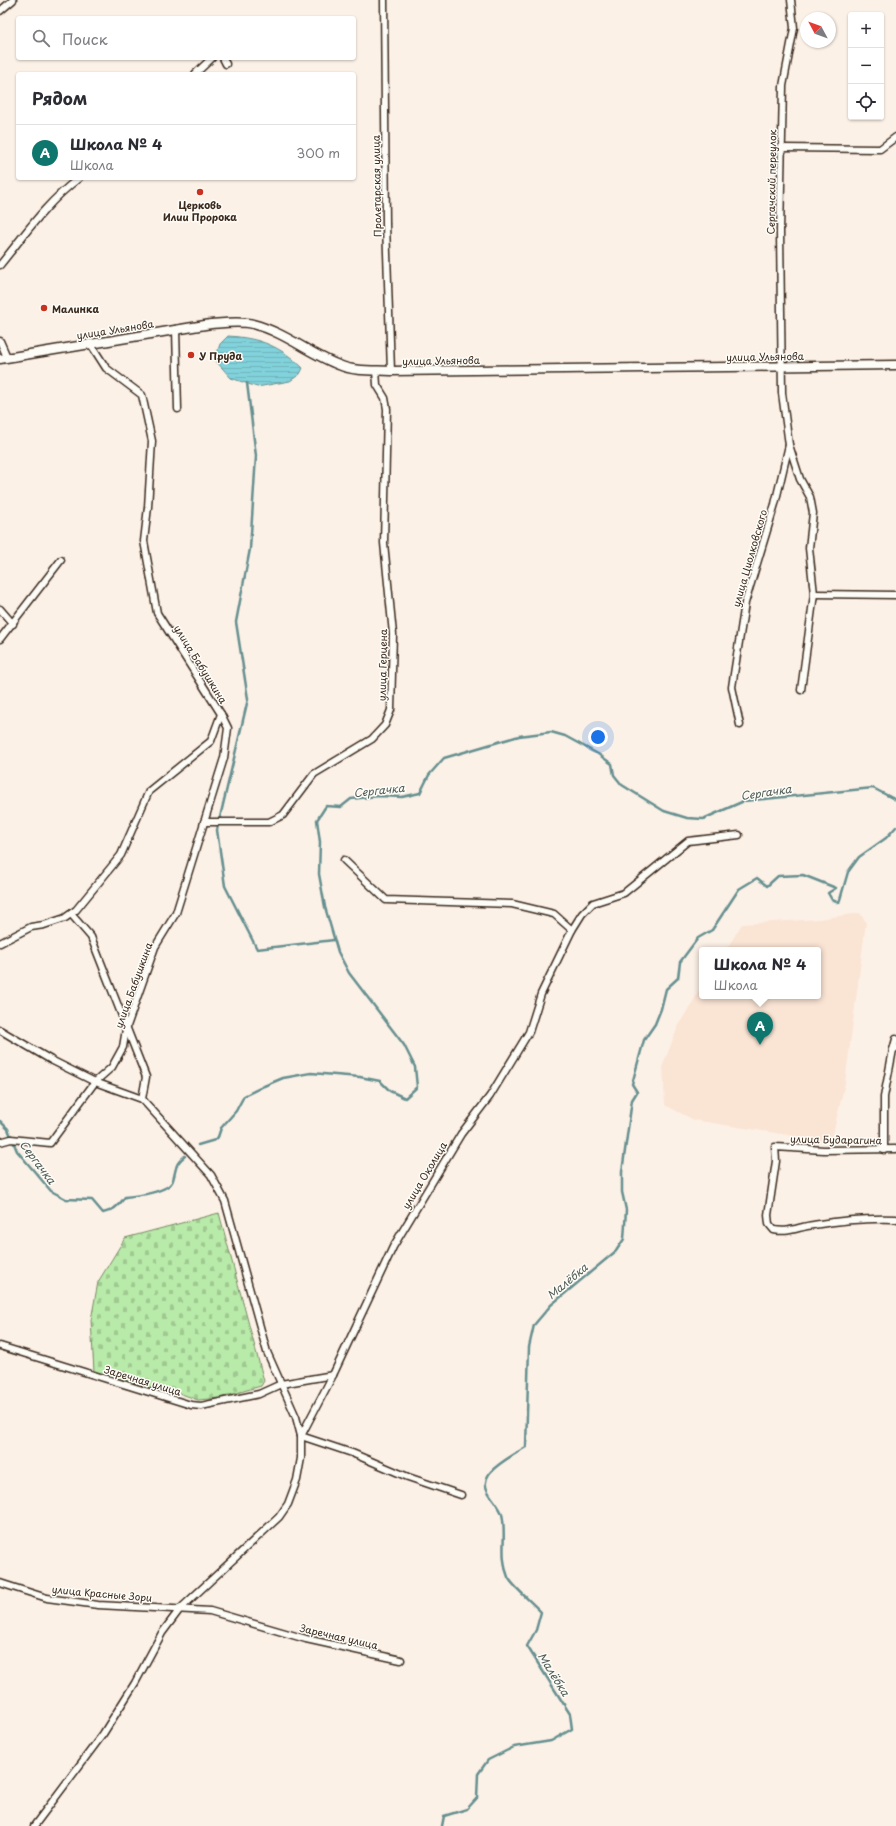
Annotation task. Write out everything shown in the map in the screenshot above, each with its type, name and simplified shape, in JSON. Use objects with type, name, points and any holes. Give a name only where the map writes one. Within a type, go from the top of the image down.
[{"type":"main road","name":"улица Ульянова","points":[[3,358],[176,329],[230,322],[254,324],[340,366],[358,370],[391,371],[896,365]]},
{"type":"street","points":[[0,11],[13,0]]},
{"type":"street","name":"Пролетарская улица","points":[[384,0],[386,224],[391,371]]},
{"type":"street","name":"Сергачский переулок","points":[[781,366],[783,86],[794,28],[791,0]]},
{"type":"street","points":[[196,72],[210,60]]},
{"type":"street","points":[[782,148],[880,149],[896,137]]},
{"type":"street","points":[[0,265],[39,216],[60,193],[76,180]]},
{"type":"street","points":[[176,329],[178,409]]},
{"type":"street","points":[[0,341],[3,358]]},
{"type":"street","name":"улица Бабушкина","points":[[0,943],[31,927],[44,925],[65,918],[76,910],[121,855],[149,791],[211,741],[221,714],[158,613],[144,541],[148,508],[152,441],[142,395],[106,368],[90,343]]},
{"type":"street","name":"улица Циолковского","points":[[781,366],[782,393],[789,445],[800,479],[810,497],[813,514],[809,548],[814,594],[801,690]]},
{"type":"street","name":"улица Герцена","points":[[204,822],[269,822],[283,815],[314,774],[372,739],[385,725],[392,710],[393,634],[384,543],[387,409],[384,398],[377,385],[376,370]]},
{"type":"street","name":"улица Циолковского","points":[[740,725],[732,687],[745,603],[775,504],[789,445]]},
{"type":"street","points":[[0,639],[61,560]]},
{"type":"street","points":[[814,594],[896,595]]},
{"type":"street","points":[[0,609],[13,624]]},
{"type":"street","points":[[204,822],[224,758],[228,728],[221,714]]},
{"type":"street","name":"улица Бабушкина","points":[[0,1142],[11,1139],[50,1143],[95,1082],[112,1067],[122,1047],[126,1029],[155,947],[176,913],[204,822]]},
{"type":"street","name":"улица Околица","points":[[301,1436],[333,1375],[393,1247],[461,1134],[490,1096],[529,1032],[541,994],[572,930],[582,914],[593,903],[624,893],[688,841],[739,835]]},
{"type":"street","points":[[344,860],[386,900],[512,904],[554,914],[572,930]]},
{"type":"street","points":[[71,914],[91,937],[146,1077],[142,1099]]},
{"type":"street","points":[[0,1030],[51,1060],[95,1082],[142,1099],[211,1175],[226,1201],[267,1352],[296,1417],[301,1436],[301,1458],[297,1480],[288,1504],[279,1516],[180,1609],[162,1633],[135,1683],[103,1734],[34,1826]]},
{"type":"street","points":[[884,1150],[884,1097],[896,1039]]},
{"type":"street","name":"улица Бударагина","points":[[896,1149],[824,1150],[775,1147],[776,1161],[768,1215],[769,1224],[774,1230],[785,1232],[813,1225],[896,1219]]},
{"type":"street","name":"Заречная улица","points":[[0,1346],[191,1405],[201,1406],[259,1394],[281,1384],[333,1375]]},
{"type":"street","points":[[301,1436],[352,1453],[408,1477],[461,1495]]},
{"type":"street","name":"улица Красные Зори","points":[[0,1583],[47,1598],[98,1605],[180,1609]]},
{"type":"street","name":"Заречная улица","points":[[180,1609],[210,1611],[306,1639],[401,1660]]},
{"type":"shaded area","points":[[860,913],[866,922],[845,1083],[831,1142],[694,1120],[665,1105],[663,1065],[679,1024],[699,992],[699,999],[821,999],[821,947],[728,947],[742,924],[819,919]]},
{"type":"green space","points":[[219,1213],[264,1381],[261,1386],[219,1398],[198,1400],[168,1389],[150,1388],[94,1372],[91,1320],[98,1282],[125,1238]]},
{"type":"water","points":[[228,336],[250,339],[269,344],[286,354],[303,368],[300,374],[290,381],[257,387],[231,378],[215,360],[220,344]]},
{"type":"waterway","points":[[247,383],[256,456],[250,549],[236,622],[248,699],[217,830],[225,886],[257,949],[334,940]]},
{"type":"waterway","name":"Сергачка","points":[[198,1145],[215,1140],[218,1137],[221,1128],[236,1111],[244,1096],[283,1078],[311,1073],[360,1077],[380,1081],[390,1091],[405,1098],[417,1087],[415,1067],[404,1045],[349,973],[338,952],[325,907],[319,874],[320,842],[317,820],[326,806],[341,807],[351,799],[379,796],[402,797],[420,793],[429,775],[444,758],[519,736],[551,732],[565,736],[598,754],[612,764],[614,775],[622,785],[664,811],[687,818],[703,819],[744,801],[873,788],[896,800]]},
{"type":"waterway","name":"Малёбка","points":[[442,1826],[444,1816],[467,1809],[477,1798],[478,1774],[488,1760],[514,1747],[551,1741],[572,1729],[570,1714],[527,1646],[536,1630],[541,1612],[508,1577],[505,1569],[503,1553],[504,1530],[502,1514],[487,1490],[486,1480],[492,1470],[506,1459],[526,1447],[529,1347],[534,1325],[551,1305],[616,1251],[624,1239],[626,1210],[622,1192],[622,1172],[632,1100],[637,1092],[632,1084],[644,1040],[655,1024],[661,1009],[666,989],[678,978],[680,962],[698,938],[712,930],[739,889],[757,878],[767,886],[778,876],[803,875],[836,888],[828,893],[832,900],[839,903],[848,872],[859,857],[886,838],[896,827]]},
{"type":"waterway","name":"Сергачка","points":[[0,1121],[8,1129],[17,1151],[51,1191],[66,1199],[92,1200],[103,1213],[116,1208],[125,1197],[152,1193],[166,1188],[173,1180],[177,1164],[185,1156]]},
{"type":"place","name":"Церковь Илии Пророка","points":[[200,192]]},
{"type":"place","name":"Малинка","points":[[44,308]]},
{"type":"place","name":"У Пруда","points":[[191,355]]},
{"type":"place","name":"Школа № 4","points":[[760,1045]]}]
